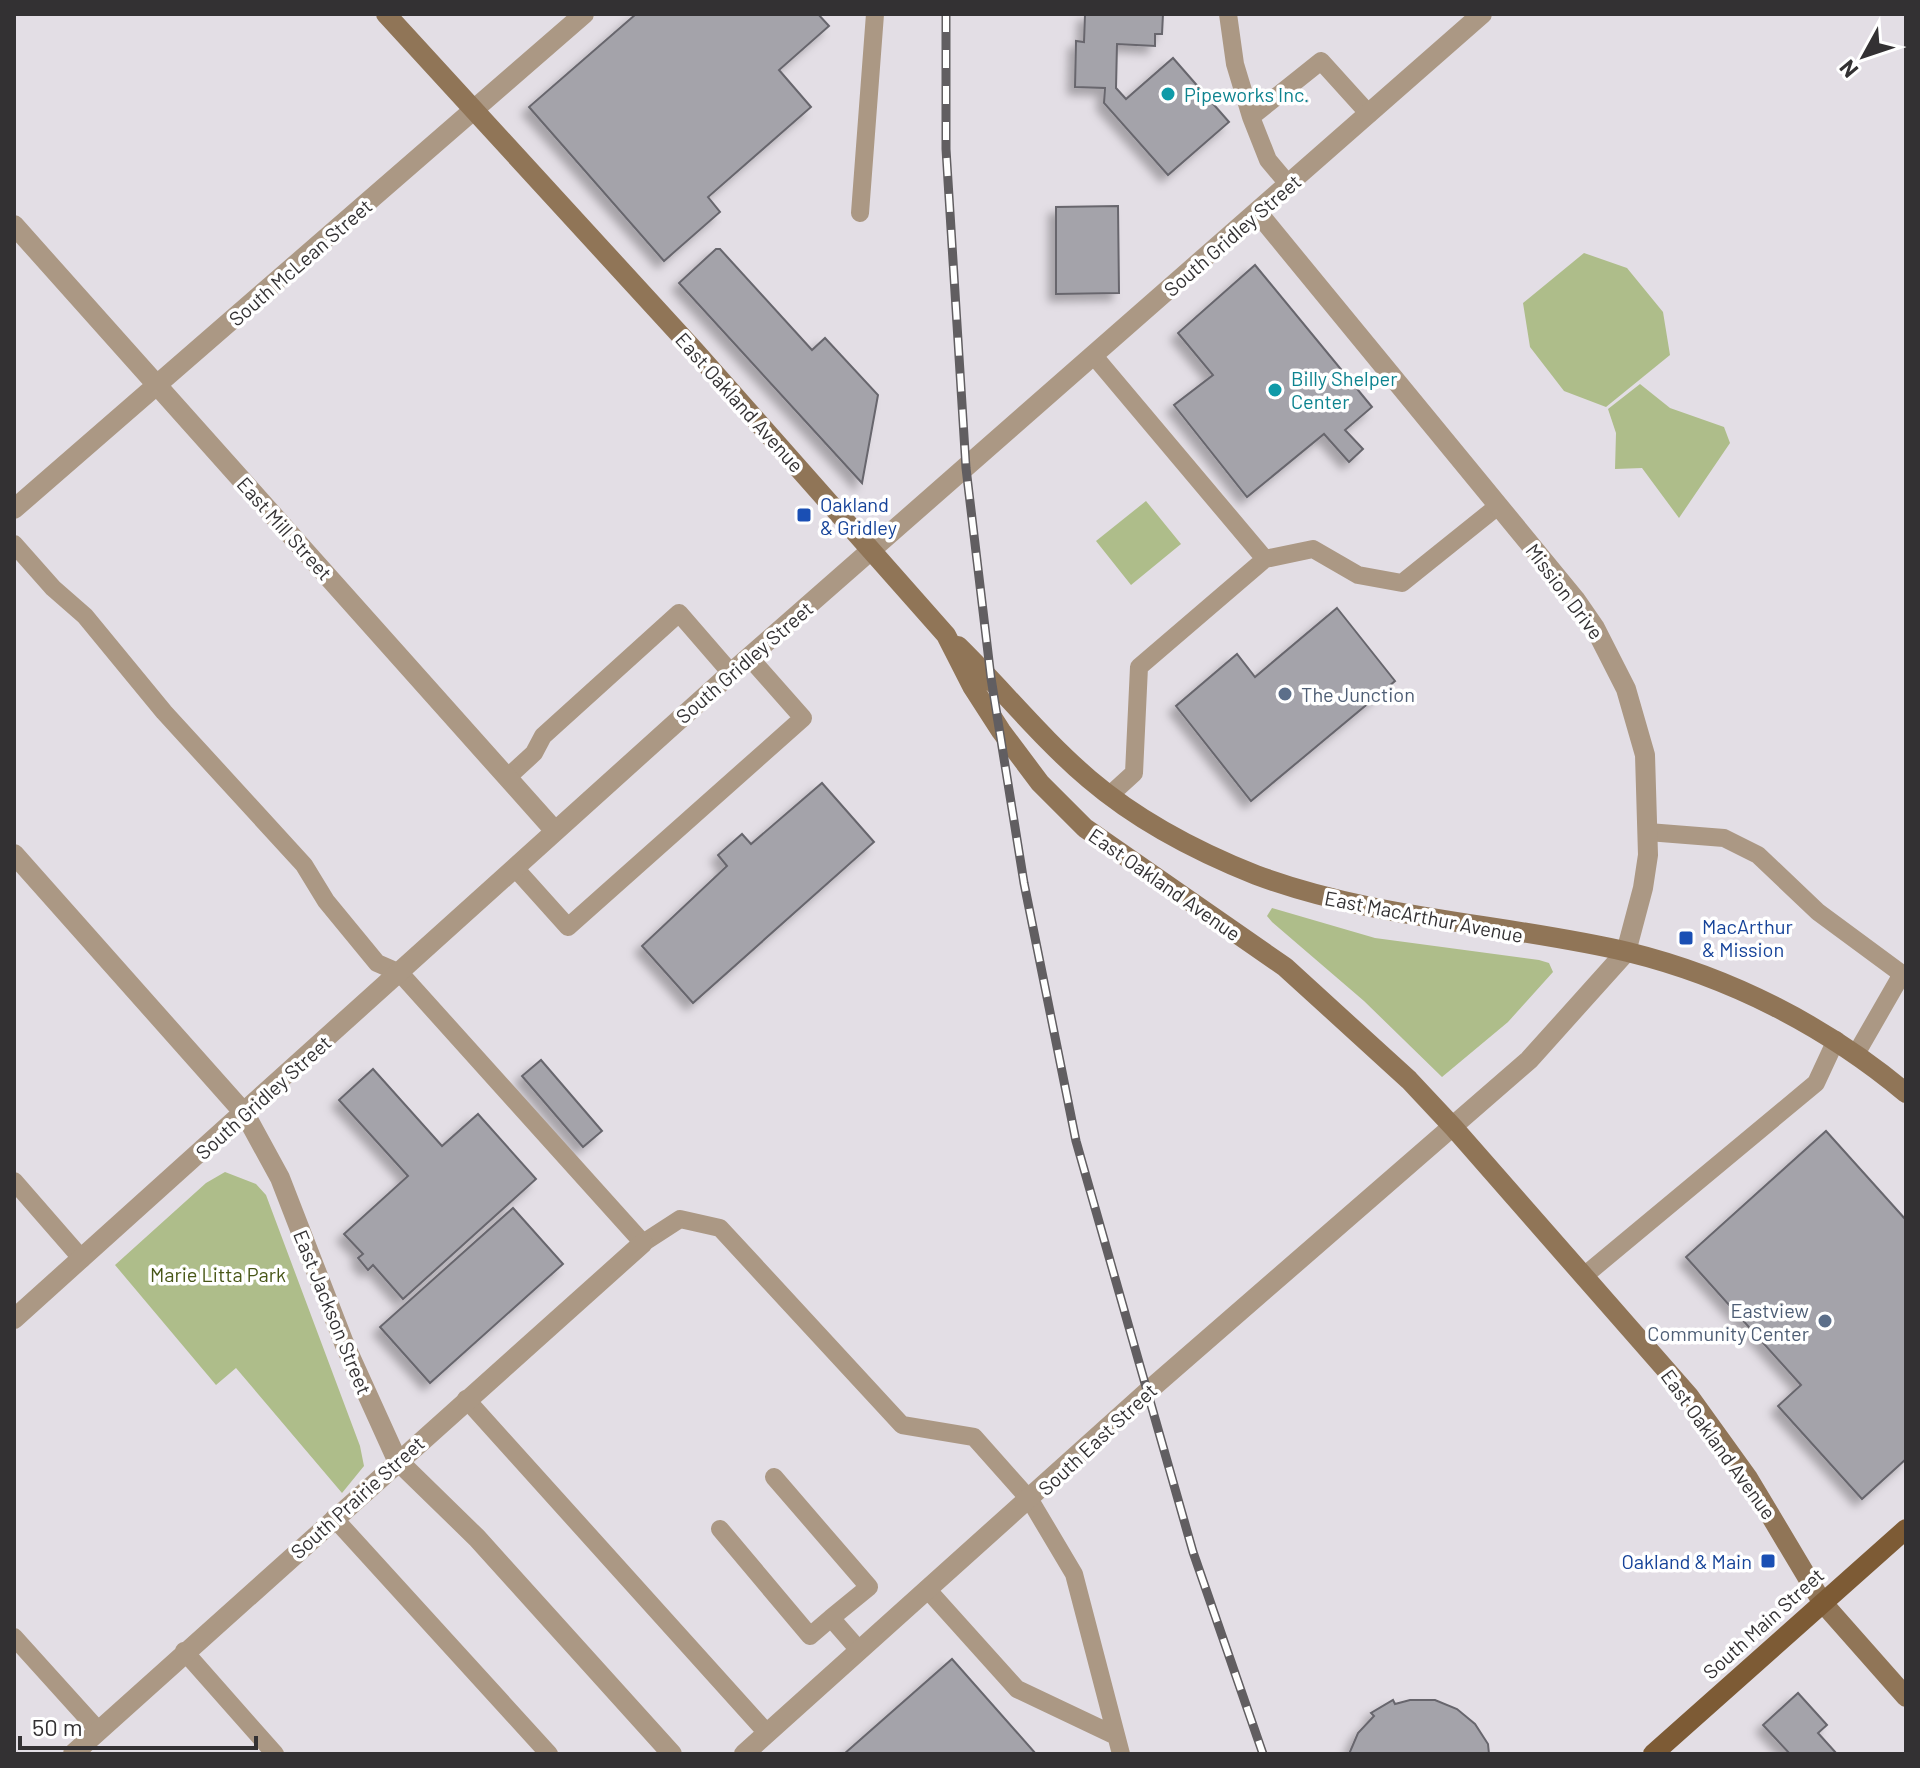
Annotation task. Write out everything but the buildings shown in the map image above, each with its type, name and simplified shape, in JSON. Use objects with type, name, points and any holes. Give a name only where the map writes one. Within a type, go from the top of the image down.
[{"type":"main road","name":"East Oakland Avenue","points":[[386,14],[694,350],[946,635],[972,686],[1009,743],[1040,783],[1085,828],[1285,967],[1409,1080],[1454,1128],[1689,1396],[1748,1478],[1822,1602],[1906,1697]]},
{"type":"main road","name":"East MacArthur Avenue","points":[[946,635],[1089,779],[1158,827],[1205,852],[1305,892],[1356,906],[1626,952],[1718,982],[1798,1018],[1836,1040],[1906,1093]]},
{"type":"main road","name":"South Main Street","points":[[1653,1754],[1906,1529]]},
{"type":"street","name":"South McLean Street","points":[[14,509],[475,112],[584,14]]},
{"type":"street","name":"South Gridley Street","points":[[14,1319],[731,673],[1482,14]]},
{"type":"street","name":"Mission Drive","points":[[1258,213],[1575,599],[1617,668],[1645,755],[1648,832],[1643,888],[1626,952],[1529,1060],[1454,1128]]},
{"type":"street","name":"East Mill Street","points":[[14,225],[555,831]]},
{"type":"street","name":"East Jackson Street","points":[[14,854],[245,1114],[280,1178],[344,1343],[397,1460],[477,1538],[672,1754]]},
{"type":"street","name":"South East Street","points":[[744,1754],[1147,1392],[1454,1128]]},
{"type":"street","name":"South Prairie Street","points":[[73,1754],[397,1460],[643,1243]]},
{"type":"lane","points":[[860,213],[875,14]]},
{"type":"lane","points":[[1228,14],[1235,64],[1251,117],[1268,160],[1289,185]]},
{"type":"lane","points":[[1251,117],[1321,61],[1369,114]]},
{"type":"lane","points":[[1094,356],[1265,559]]},
{"type":"lane","points":[[1111,794],[1134,773],[1139,667],[1265,559],[1313,549],[1358,575],[1402,583],[1498,506]]},
{"type":"lane","points":[[14,544],[53,588],[85,616],[164,712],[304,865],[326,901],[377,963],[400,973],[643,1243],[680,1219],[720,1228],[902,1425],[974,1437],[1030,1500],[1074,1574],[1121,1754]]},
{"type":"lane","points":[[508,777],[534,753],[543,736],[679,613],[731,673]]},
{"type":"lane","points":[[515,868],[568,927],[803,718],[749,657]]},
{"type":"lane","points":[[1648,832],[1724,838],[1758,855],[1818,912],[1902,974],[1856,1054]]},
{"type":"lane","points":[[1584,1276],[1816,1083],[1836,1040]]},
{"type":"lane","points":[[14,1181],[82,1259]]},
{"type":"lane","points":[[466,1399],[767,1733]]},
{"type":"lane","points":[[720,1529],[810,1636],[869,1587],[774,1477]]},
{"type":"lane","points":[[334,1518],[549,1754]]},
{"type":"lane","points":[[927,1589],[1017,1689],[1114,1735]]},
{"type":"lane","points":[[831,1618],[859,1650]]},
{"type":"lane","points":[[14,1637],[98,1730]]},
{"type":"lane","points":[[184,1651],[275,1754]]},
{"type":"green space","points":[[1584,253],[1627,268],[1663,312],[1670,355],[1606,407],[1564,391],[1530,347],[1523,303]]},
{"type":"green space","points":[[1640,384],[1670,408],[1724,427],[1730,443],[1679,518],[1642,468],[1615,469],[1616,433],[1608,409]]},
{"type":"green space","points":[[1146,501],[1181,544],[1131,585],[1096,541]]},
{"type":"green space","points":[[1272,908],[1375,938],[1539,960],[1549,963],[1553,972],[1508,1022],[1442,1077],[1364,1001],[1272,922],[1267,916]]},
{"type":"green space","name":"Marie Litta Park","points":[[225,1172],[256,1184],[266,1195],[360,1446],[364,1466],[342,1493],[236,1368],[216,1385],[115,1265],[206,1183]]},
{"type":"railway","points":[[946,14],[946,149],[966,468],[991,678],[1024,883],[1076,1141],[1193,1552],[1263,1754]]},
{"type":"place","name":"Pipeworks Inc.","points":[[1168,94]]},
{"type":"place","name":"Billy Shelper Center","points":[[1275,390]]},
{"type":"place","name":"Oakland & Gridley","points":[[804,515]]},
{"type":"place","name":"The Junction","points":[[1285,694]]},
{"type":"place","name":"MacArthur & Mission","points":[[1686,938]]},
{"type":"place","name":"Eastview Community Center","points":[[1825,1321]]},
{"type":"place","name":"Oakland & Main","points":[[1768,1561]]}]
